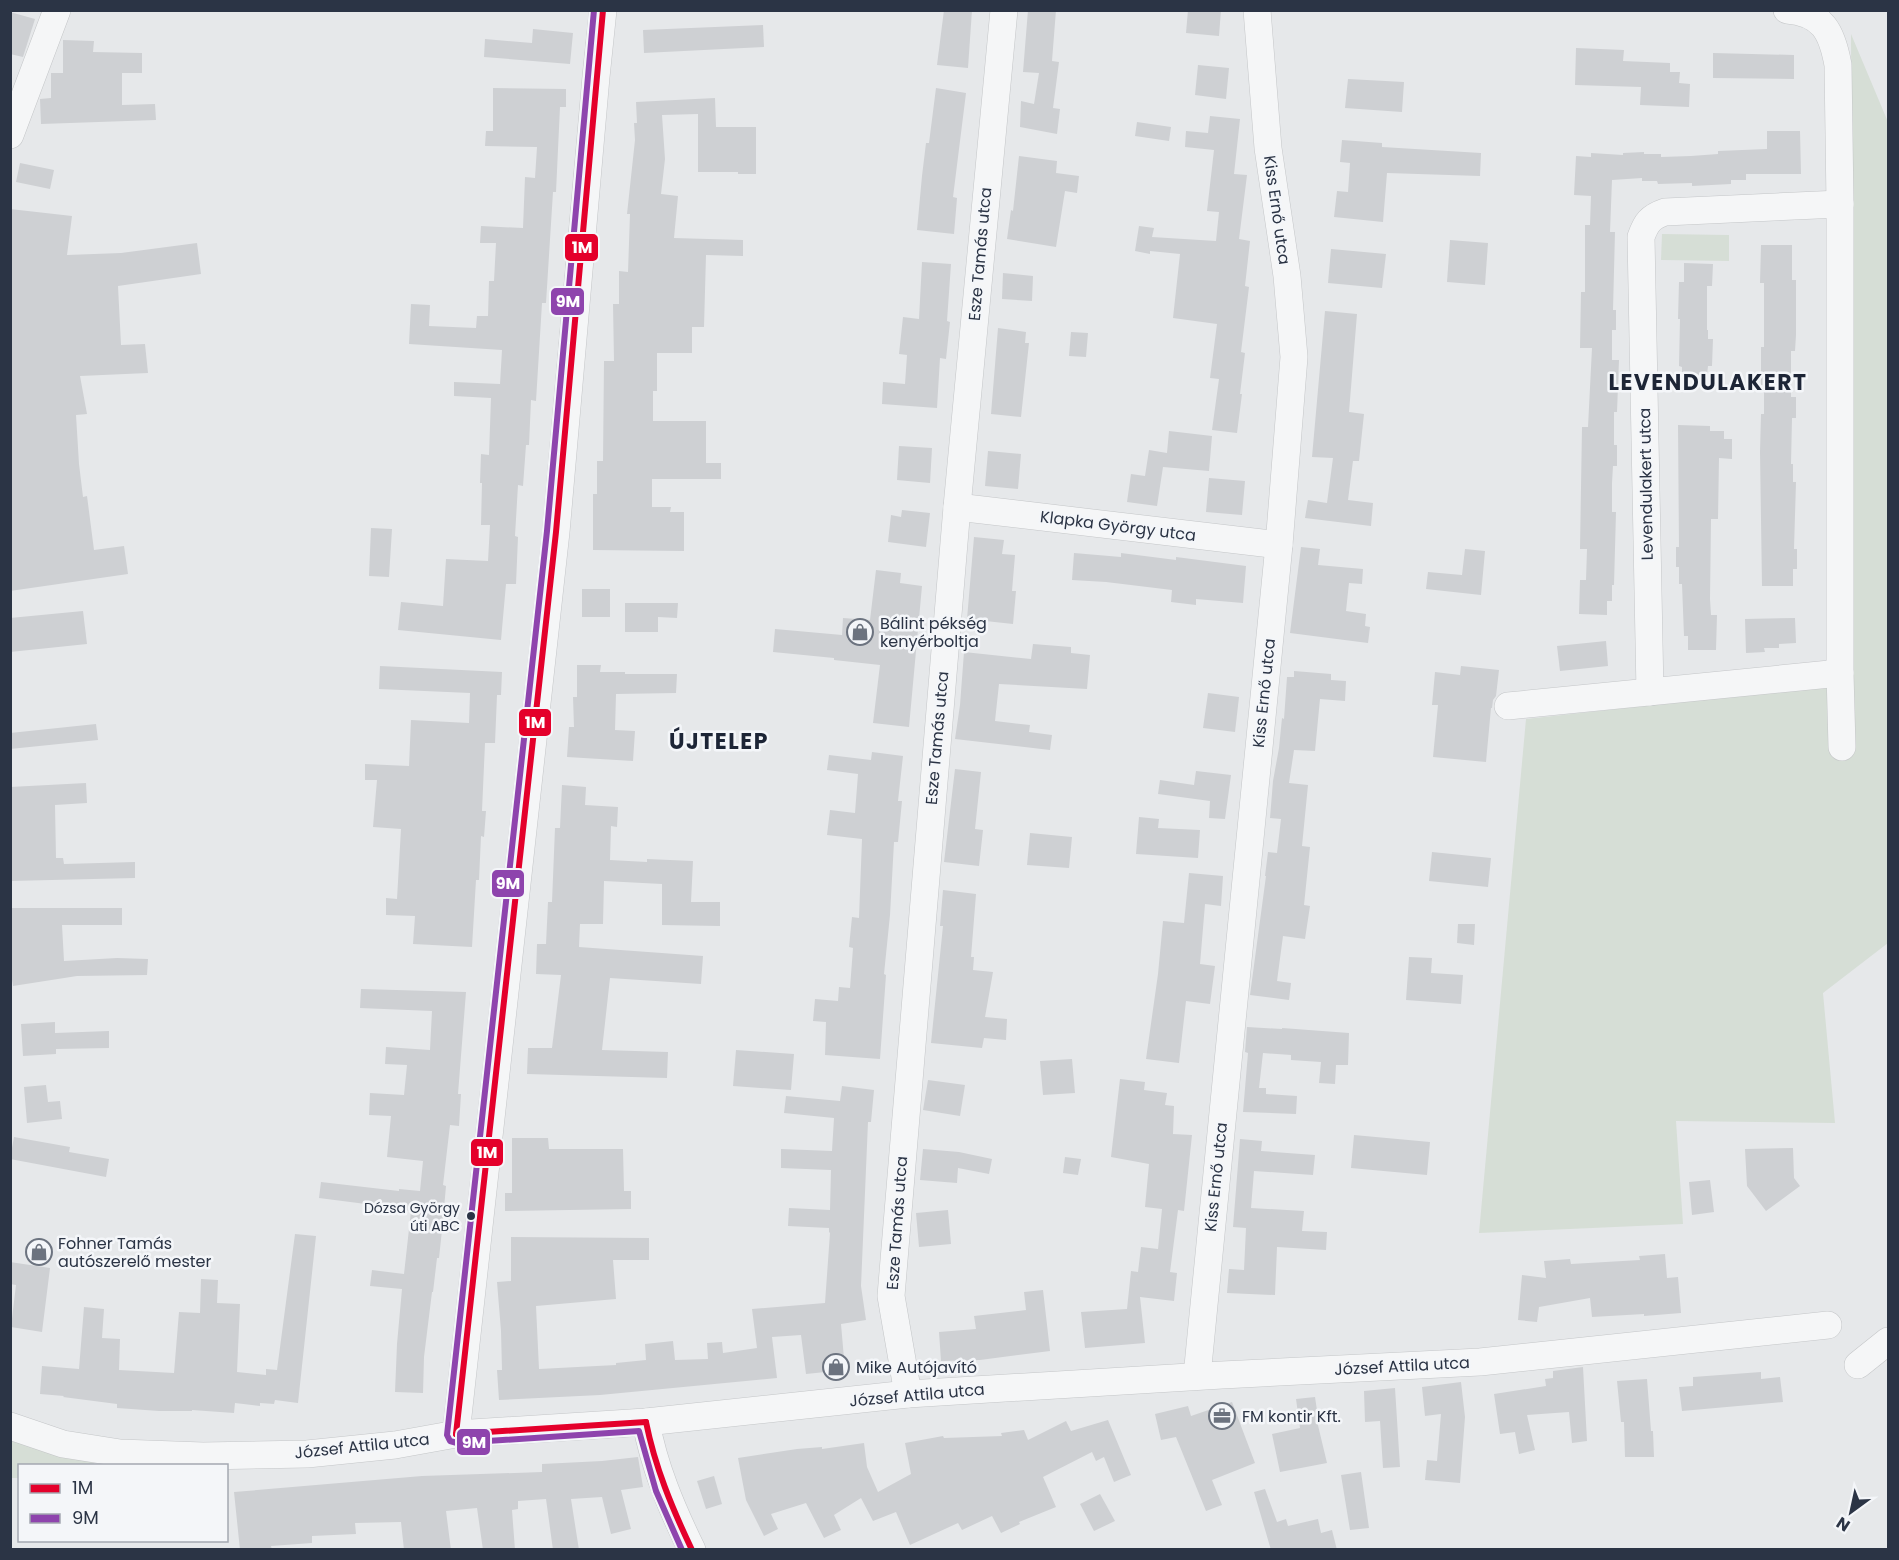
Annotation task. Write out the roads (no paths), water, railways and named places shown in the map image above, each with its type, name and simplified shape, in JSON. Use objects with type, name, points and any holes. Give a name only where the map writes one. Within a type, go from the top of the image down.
[{"type":"street","points":[[10,135],[57,10]]},
{"type":"street","points":[[456,1434],[556,532],[603,10]]},
{"type":"street","name":"Esze Tamás utca","points":[[908,1394],[891,1296],[957,507],[1004,10]]},
{"type":"street","name":"Kiss Ernő utca","points":[[1197,1376],[1279,545],[1294,357],[1287,276],[1268,148],[1257,10]]},
{"type":"street","points":[[1787,10],[1806,14],[1819,20],[1834,43],[1838,65],[1842,747]]},
{"type":"street","name":"Levendulakert utca","points":[[1650,692],[1641,237],[1645,225],[1653,216],[1665,212],[1840,204]]},
{"type":"street","name":"Klapka György utca","points":[[957,507],[1279,545]]},
{"type":"street","points":[[1508,706],[1840,673]]},
{"type":"street","name":"József Attila utca","points":[[10,1426],[63,1444],[120,1453],[203,1456],[308,1454],[395,1445],[456,1434],[646,1422],[908,1394],[1197,1376],[1480,1362],[1828,1325]]},
{"type":"street","points":[[1858,1365],[1888,1341]]},
{"type":"street","points":[[646,1422],[651,1449],[674,1513],[692,1550]]},
{"type":"place","name":"Bálint pékség kenyérboltja","points":[[860,632]]},
{"type":"place","name":"Dózsa György úti ABC","points":[[471,1216]]},
{"type":"place","name":"Fohner Tamás autószerelő mester","points":[[39,1252]]},
{"type":"place","name":"Mike Autójavító","points":[[836,1367]]},
{"type":"place","name":"FM kontir Kft.","points":[[1222,1416]]},
{"type":"district","name":"LEVENDULAKERT","points":[[1708,382]]},
{"type":"district","name":"ÚJTELEP","points":[[719,741]]}]
